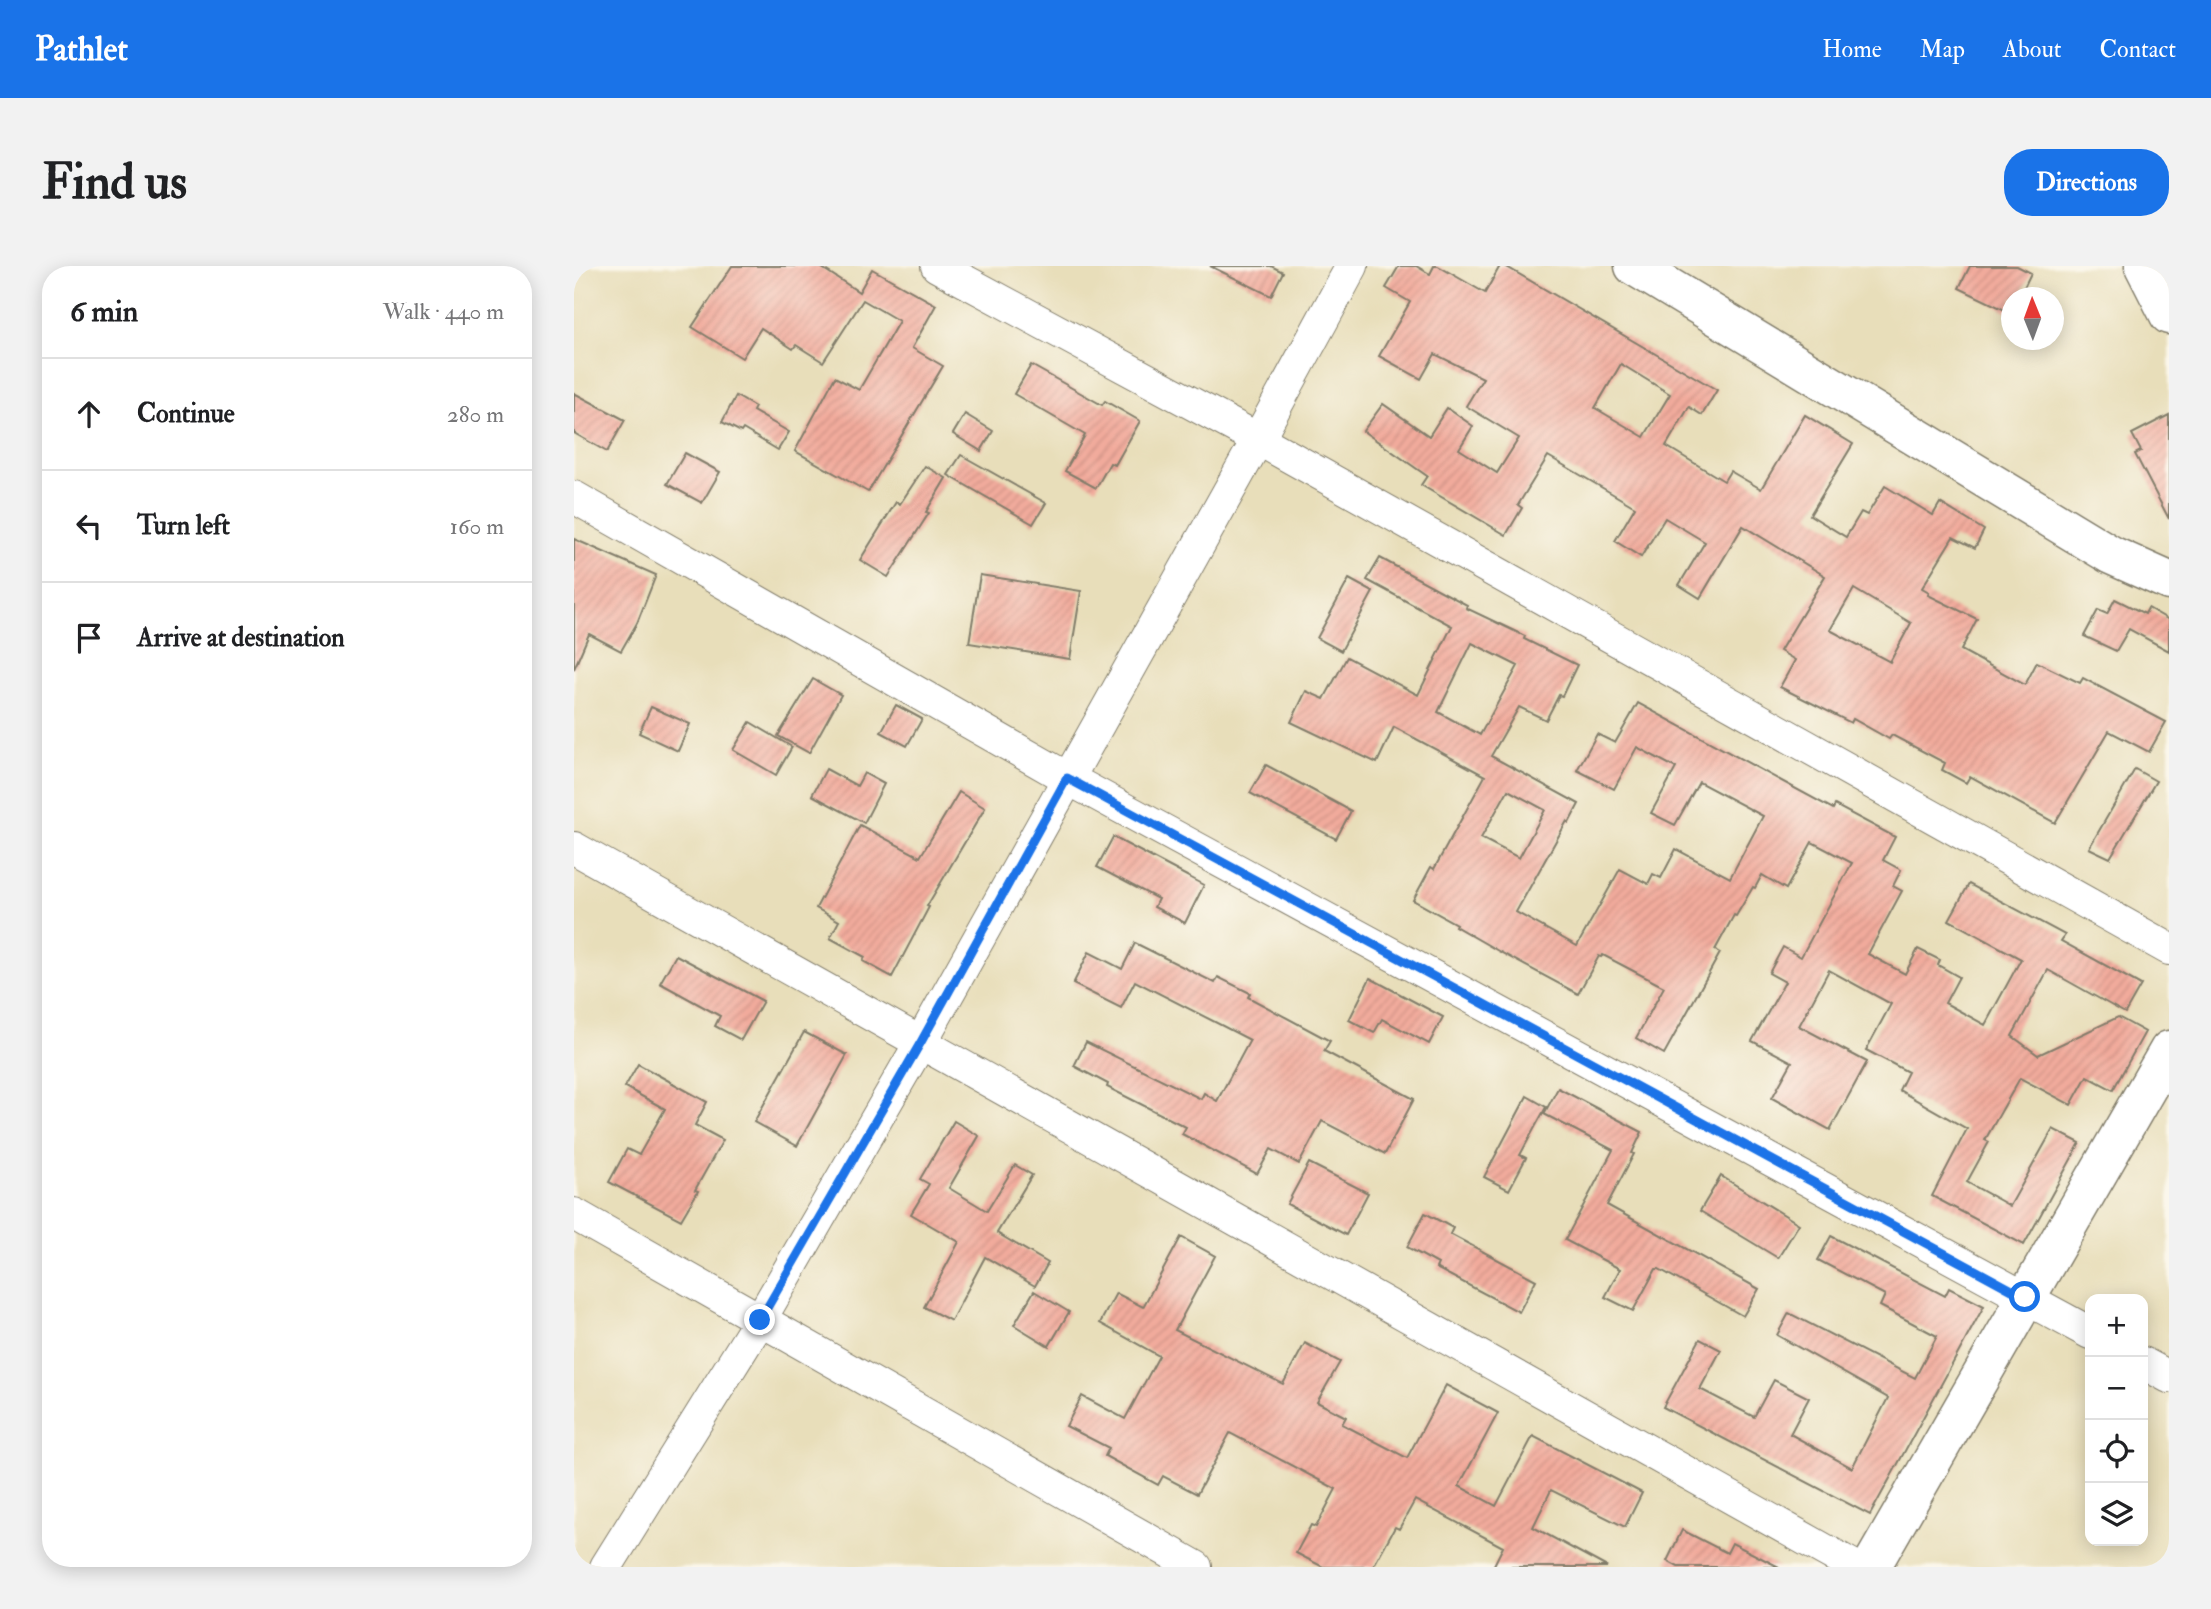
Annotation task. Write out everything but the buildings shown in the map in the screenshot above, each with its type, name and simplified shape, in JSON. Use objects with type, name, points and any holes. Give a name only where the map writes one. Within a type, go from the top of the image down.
[{"type":"street","points":[[937,266],[1258,439],[2169,948]]},
{"type":"street","points":[[606,1567],[760,1320],[921,1042],[1352,266]]},
{"type":"street","points":[[1634,266],[2111,555],[2169,581]]},
{"type":"street","points":[[2144,266],[2169,315]]},
{"type":"street","points":[[574,497],[1067,778],[2085,1330]]},
{"type":"street","points":[[574,848],[1855,1567]]},
{"type":"street","points":[[1871,1567],[2169,1050]]},
{"type":"street","points":[[574,1214],[1196,1567]]},
{"type":"street","points":[[2148,1366],[2169,1377]]},
{"type":"route","points":[[760,1320],[921,1042],[1067,778],[2025,1297]]}]
